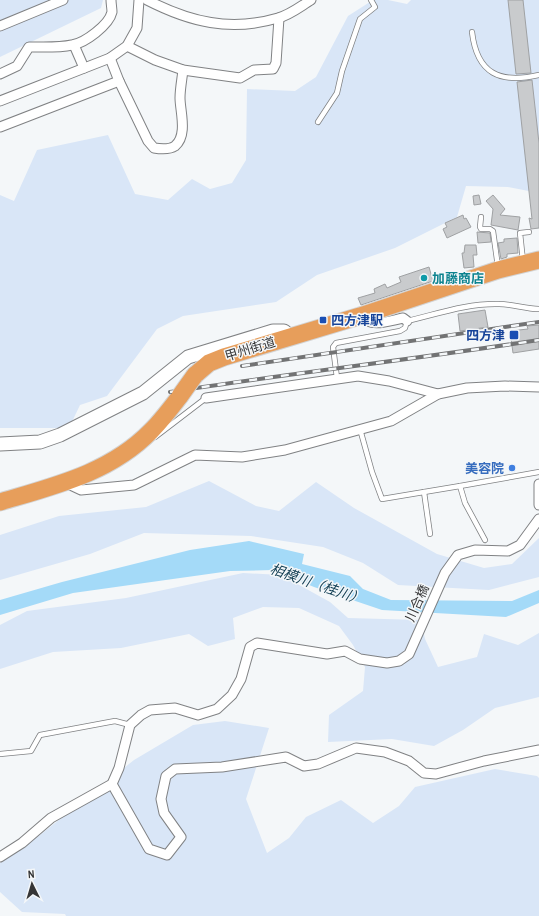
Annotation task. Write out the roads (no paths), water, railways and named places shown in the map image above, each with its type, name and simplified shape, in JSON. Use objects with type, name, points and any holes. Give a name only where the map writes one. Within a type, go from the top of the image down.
[{"type":"highway","name":"甲州街道","points":[[0,502],[91,473],[110,464],[138,447],[196,375],[203,368],[216,360],[360,316],[498,270],[531,261]]},
{"type":"main road","points":[[0,444],[40,442],[60,435],[143,393],[188,357],[273,331],[284,331],[291,337]]},
{"type":"street","points":[[0,26],[63,0]]},
{"type":"street","points":[[0,74],[17,66],[29,47],[74,45],[97,31],[112,13],[111,0]]},
{"type":"street","points":[[0,101],[110,58],[126,46],[137,28],[139,0]]},
{"type":"street","points":[[147,0],[191,20],[232,25],[279,18],[311,0]]},
{"type":"street","points":[[126,46],[155,60],[183,70],[240,78],[254,70],[273,69],[276,63],[279,18]]},
{"type":"street","points":[[74,45],[84,68]]},
{"type":"street","points":[[110,58],[119,81],[148,141],[154,148],[166,149],[175,146],[180,137],[182,125],[180,98],[183,70]]},
{"type":"street","points":[[0,127],[119,81]]},
{"type":"street","points":[[360,316],[368,322],[373,323],[403,318],[407,321]]},
{"type":"street","points":[[206,398],[358,376],[389,381],[438,394]]},
{"type":"street","points":[[64,482],[81,490],[134,485],[195,456],[242,457],[286,450],[391,421],[438,394],[467,388],[539,387]]},
{"type":"street","points":[[539,484],[539,505]]},
{"type":"street","name":"川合橋","points":[[130,725],[141,715],[150,710],[175,708],[198,715],[217,709],[232,695],[241,679],[250,647],[256,643],[327,654],[345,651],[360,659],[387,663],[399,661],[409,654],[445,572],[458,555],[475,550],[508,551],[520,545],[539,519]]},
{"type":"street","points":[[0,857],[22,843],[51,818],[112,784],[119,768],[130,725]]},
{"type":"street","points":[[112,784],[149,848],[166,855],[181,837],[164,813],[161,799],[166,776],[175,769],[222,767],[286,757],[304,766],[318,764],[356,748],[385,752],[409,761],[424,773],[436,774],[484,761],[539,750]]},
{"type":"lane","points":[[318,122],[337,93],[342,71],[360,19],[375,7],[371,0]]},
{"type":"lane","points":[[472,32],[474,46],[479,61],[486,69],[512,79],[539,75]]},
{"type":"lane","points":[[481,218],[481,229],[490,229],[493,231],[498,270]]},
{"type":"lane","points":[[529,232],[520,233],[531,261]]},
{"type":"lane","points":[[337,378],[333,347],[336,343],[400,330],[405,328],[407,321],[471,305],[500,304],[526,309],[539,309]]},
{"type":"lane","points":[[152,440],[206,398]]},
{"type":"lane","points":[[360,429],[372,472],[382,499],[539,472]]},
{"type":"lane","points":[[460,486],[465,504],[485,540]]},
{"type":"lane","points":[[424,492],[430,534]]},
{"type":"lane","points":[[0,754],[32,751],[40,735],[115,720],[130,725]]},
{"type":"water","name":"相模川（桂川）","points":[[249,541],[304,554],[302,564],[350,576],[363,589],[391,600],[512,601],[539,590],[539,603],[506,617],[382,610],[314,587],[273,570],[230,571],[73,593],[0,615],[0,600],[62,582],[190,550]]},
{"type":"railway","points":[[242,366],[539,322]]},
{"type":"railway","points":[[170,392],[539,340]]},
{"type":"place","name":"加藤商店","points":[[424,278]]},
{"type":"place","name":"四方津駅","points":[[323,320]]},
{"type":"place","name":"四方津","points":[[514,335]]},
{"type":"place","name":"美容院","points":[[512,468]]}]
